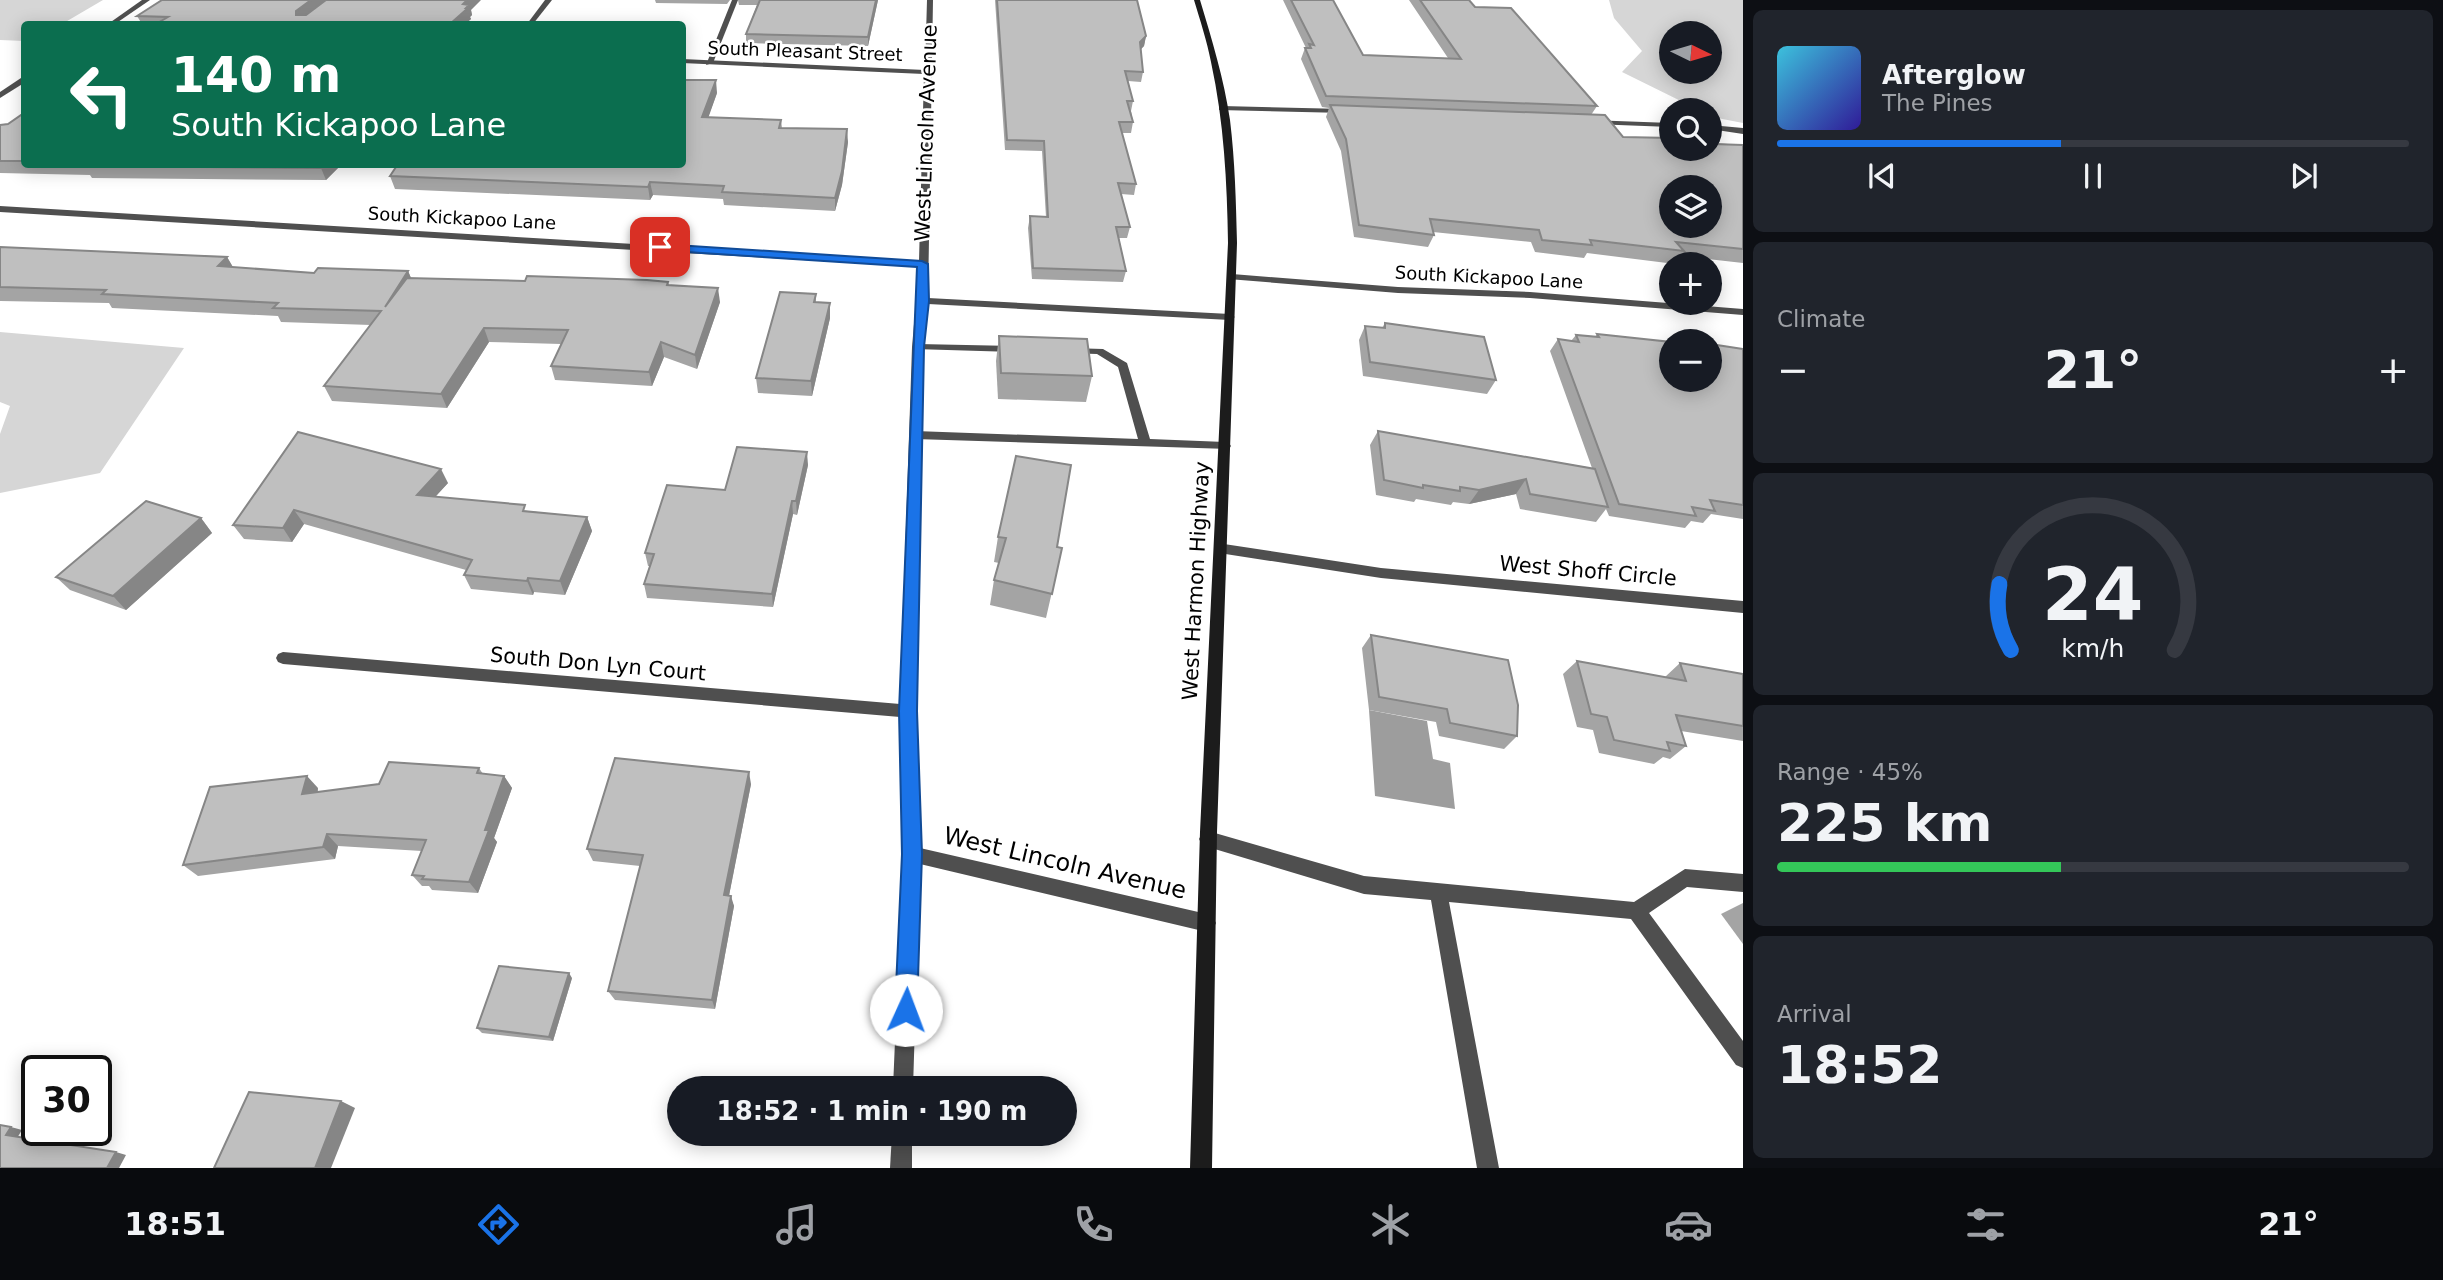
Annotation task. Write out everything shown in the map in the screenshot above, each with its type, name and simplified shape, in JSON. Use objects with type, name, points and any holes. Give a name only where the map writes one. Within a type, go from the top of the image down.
[{"type":"main road","name":"West Harmon Highway","points":[[1197,0],[1214,60],[1222,108],[1230,192],[1232,278],[1224,549],[1208,839],[1201,1168]]},
{"type":"street","points":[[116,21],[147,0]]},
{"type":"street","points":[[532,21],[549,0]]},
{"type":"street","points":[[709,62],[735,0]]},
{"type":"street","name":"West Lincoln Avenue","points":[[904,1076],[912,854],[908,711],[918,347],[923,301],[930,0]]},
{"type":"street","name":"South Pleasant Street","points":[[686,61],[927,72]]},
{"type":"street","points":[[0,96],[21,82]]},
{"type":"street","points":[[1222,108],[1360,112]]},
{"type":"street","points":[[1586,121],[1659,124]]},
{"type":"street","points":[[1722,128],[1743,131]]},
{"type":"street","name":"South Kickapoo Lane","points":[[0,209],[922,264]]},
{"type":"street","name":"South Kickapoo Lane","points":[[1232,278],[1398,290],[1530,295],[1743,313]]},
{"type":"street","points":[[923,301],[1230,317]]},
{"type":"street","points":[[918,347],[1030,350]]},
{"type":"street","points":[[1054,351],[1099,351],[1123,365],[1145,443]]},
{"type":"street","points":[[915,435],[1225,446]]},
{"type":"street","name":"West Shoff Circle","points":[[1224,549],[1430,578],[1743,607]]},
{"type":"street","name":"South Don Lyn Court","points":[[283,658],[908,711]]},
{"type":"street","points":[[1208,839],[1364,885],[1636,911],[1685,878],[1743,883]]},
{"type":"street","name":"West Lincoln Avenue","points":[[912,854],[1207,923]]},
{"type":"street","points":[[1439,894],[1488,1168]]},
{"type":"street","points":[[1636,911],[1743,1058]]},
{"type":"street","points":[[901,1168],[902,1146]]},
{"type":"shaded area","points":[[0,0],[103,0],[67,21],[21,21],[21,41],[0,40]]},
{"type":"shaded area","points":[[1609,0],[1743,0],[1743,123],[1722,119],[1722,98],[1675,98],[1622,72],[1642,51],[1614,18]]},
{"type":"shaded area","points":[[0,332],[184,348],[100,473],[0,493],[0,434],[10,406],[0,402]]},
{"type":"shaded area","points":[[1369,710],[1427,721],[1433,759],[1450,763],[1455,809],[1375,796]]},
{"type":"building","points":[[162,0],[311,0],[296,11],[296,15],[306,15],[326,0],[467,0],[463,4],[469,5],[453,21],[161,21],[168,17],[137,16]]},
{"type":"building","points":[[760,0],[876,0],[868,37],[746,34]]},
{"type":"building","points":[[997,0],[1137,0],[1146,36],[1140,42],[1143,72],[1125,71],[1133,101],[1127,101],[1133,122],[1119,122],[1136,184],[1118,183],[1130,227],[1116,227],[1126,271],[1033,268],[1030,216],[1048,217],[1044,141],[1007,140]]},
{"type":"building","points":[[1291,0],[1333,0],[1363,55],[1461,59],[1420,0],[1469,0],[1475,7],[1511,8],[1597,106],[1326,96],[1305,48],[1311,48],[1309,44],[1314,45]]},
{"type":"building","points":[[686,80],[716,80],[702,117],[781,120],[779,128],[847,129],[842,171],[835,198],[722,192],[724,186],[650,182],[648,187],[390,176],[395,168],[686,168]]},
{"type":"building","points":[[1330,105],[1605,115],[1623,137],[1659,138],[1659,161],[1722,161],[1722,144],[1743,145],[1743,249],[1676,242],[1684,251],[1590,240],[1592,245],[1542,240],[1539,230],[1430,219],[1434,235],[1359,225],[1346,139]]},
{"type":"building","points":[[21,115],[21,161],[0,161],[0,125],[8,124]]},
{"type":"building","points":[[0,247],[227,257],[218,266],[314,273],[318,268],[408,271],[385,307],[407,278],[525,281],[527,276],[647,280],[668,282],[667,285],[718,288],[695,355],[661,342],[649,372],[551,366],[568,330],[484,328],[441,394],[324,386],[381,311],[273,308],[278,303],[102,294],[106,290],[0,287]]},
{"type":"building","points":[[780,292],[816,294],[814,302],[830,303],[811,381],[756,378]]},
{"type":"building","points":[[1385,323],[1484,337],[1496,380],[1370,362],[1365,326],[1385,328]]},
{"type":"building","points":[[1597,334],[1659,341],[1659,392],[1722,392],[1722,346],[1743,349],[1743,505],[1710,500],[1715,511],[1692,507],[1696,516],[1619,504],[1558,339],[1579,342],[1576,335],[1599,337]]},
{"type":"building","points":[[999,336],[1087,339],[1092,376],[1001,373]]},
{"type":"building","points":[[1378,431],[1595,469],[1608,507],[1530,494],[1526,479],[1479,490],[1460,487],[1460,491],[1423,485],[1423,488],[1384,480]]},
{"type":"building","points":[[298,432],[441,469],[417,495],[525,505],[523,511],[587,517],[560,581],[464,575],[472,560],[294,510],[283,528],[233,525]]},
{"type":"building","points":[[737,447],[807,452],[796,501],[792,501],[772,594],[644,584],[654,554],[645,553],[667,485],[725,490]]},
{"type":"building","points":[[1016,456],[1071,465],[1057,547],[1062,548],[1052,594],[994,580],[1006,538],[998,537]]},
{"type":"building","points":[[146,501],[201,518],[113,596],[56,577]]},
{"type":"building","points":[[1371,635],[1508,660],[1518,705],[1517,736],[1450,723],[1447,709],[1379,697]]},
{"type":"building","points":[[1577,661],[1686,681],[1680,663],[1743,674],[1743,726],[1676,715],[1686,746],[1667,742],[1670,751],[1614,740],[1607,717],[1591,714]]},
{"type":"building","points":[[615,758],[749,772],[724,895],[731,896],[712,1000],[608,991],[643,855],[587,849]]},
{"type":"building","points":[[389,762],[479,768],[477,773],[504,776],[485,830],[489,830],[469,882],[422,879],[424,876],[412,875],[426,840],[327,834],[323,847],[183,865],[210,787],[307,776],[302,794],[379,784]]},
{"type":"building","points":[[499,966],[569,973],[549,1037],[477,1028]]},
{"type":"building","points":[[249,1092],[341,1101],[315,1168],[214,1168]]},
{"type":"building","points":[[0,1125],[11,1127],[6,1135],[21,1137],[21,1146],[77,1146],[116,1152],[107,1168],[0,1168]]},
{"type":"route","points":[[660,247],[922,264],[923,301],[918,347],[908,711],[912,854],[906,1010]]}]
